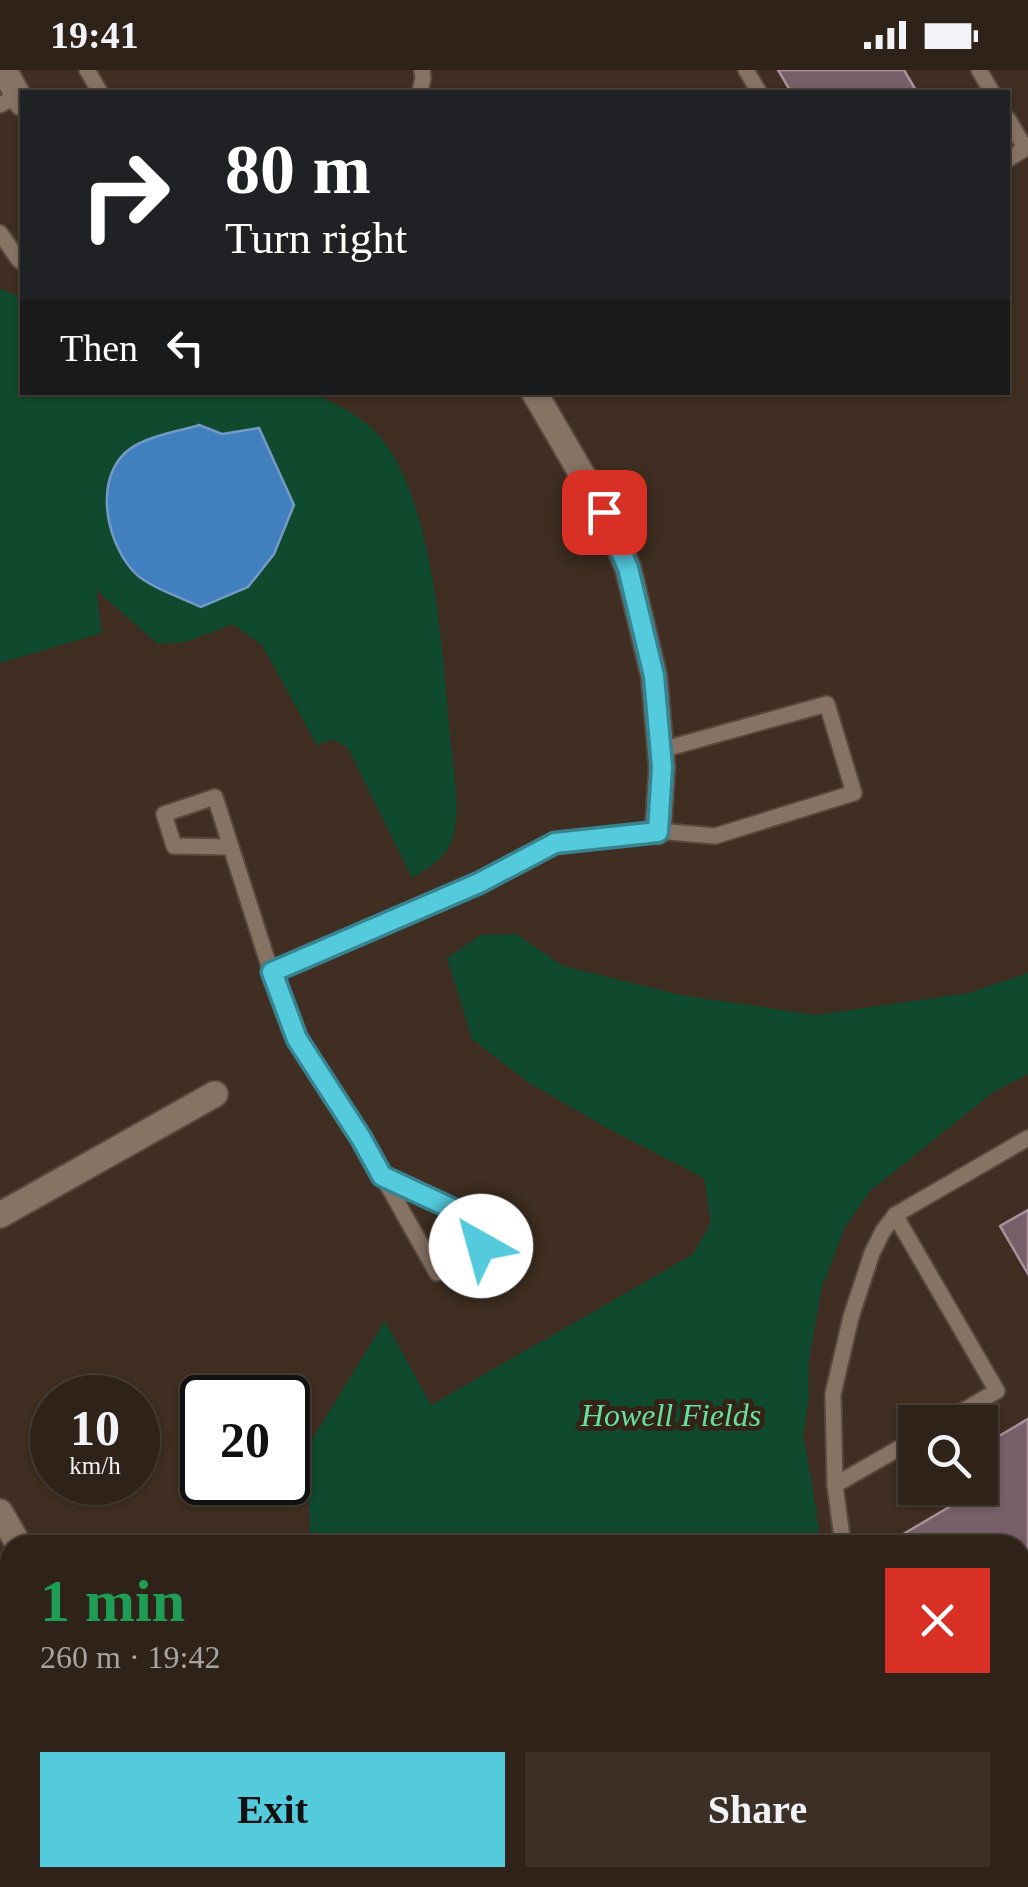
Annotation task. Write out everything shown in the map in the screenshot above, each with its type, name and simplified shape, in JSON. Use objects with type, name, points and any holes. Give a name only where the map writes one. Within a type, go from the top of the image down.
[{"type":"street","points":[[4,70],[13,101]]},
{"type":"street","points":[[536,395],[604,512],[628,568],[654,676],[662,767],[658,832]]},
{"type":"street","points":[[0,1215],[216,1094]]},
{"type":"street","points":[[0,1512],[13,1535]]},
{"type":"lane","points":[[1010,121],[1026,148]]},
{"type":"lane","points":[[0,233],[20,261]]},
{"type":"lane","points":[[272,972],[479,883],[555,843],[658,832],[715,836],[854,793],[827,704],[660,750]]},
{"type":"lane","points":[[231,847],[174,846],[164,814],[215,798],[297,1039],[361,1138],[382,1176],[437,1273],[481,1246],[455,1210],[382,1176]]},
{"type":"lane","points":[[842,1535],[835,1486],[833,1394],[851,1317],[872,1253],[895,1214],[1028,1138]]},
{"type":"lane","points":[[895,1214],[998,1392],[975,1405]]},
{"type":"lane","points":[[835,1486],[898,1449]]},
{"type":"green space","points":[[0,288],[20,298],[20,395],[315,395],[358,417],[381,438],[399,466],[413,500],[433,581],[456,788],[455,826],[450,844],[431,866],[412,878],[348,748],[333,739],[317,745],[262,645],[232,624],[186,642],[158,644],[96,590],[102,633],[0,663]]},
{"type":"green space","name":"Howell Fields","points":[[516,934],[563,966],[681,995],[816,1015],[968,993],[1028,973],[1028,1074],[992,1093],[870,1191],[845,1227],[822,1287],[808,1365],[809,1397],[803,1438],[820,1535],[310,1535],[310,1443],[385,1321],[431,1405],[692,1255],[711,1224],[704,1178],[528,1082],[472,1039],[447,958],[481,935]]},
{"type":"water","points":[[199,425],[222,434],[259,428],[294,505],[274,554],[248,587],[201,607],[155,587],[133,571],[115,540],[107,503],[108,484],[124,453],[147,440]]},
{"type":"building","points":[[778,70],[904,70],[916,90],[790,90]]},
{"type":"building","points":[[1028,1210],[1028,1274],[1000,1226]]},
{"type":"building","points":[[1028,1419],[1028,1535],[902,1535],[952,1505],[998,1505],[998,1437]]},
{"type":"route","points":[[481,1246],[455,1210],[382,1176],[297,1039],[272,972],[479,883],[555,843],[658,832],[662,767],[654,676],[628,568],[604,512]]}]
